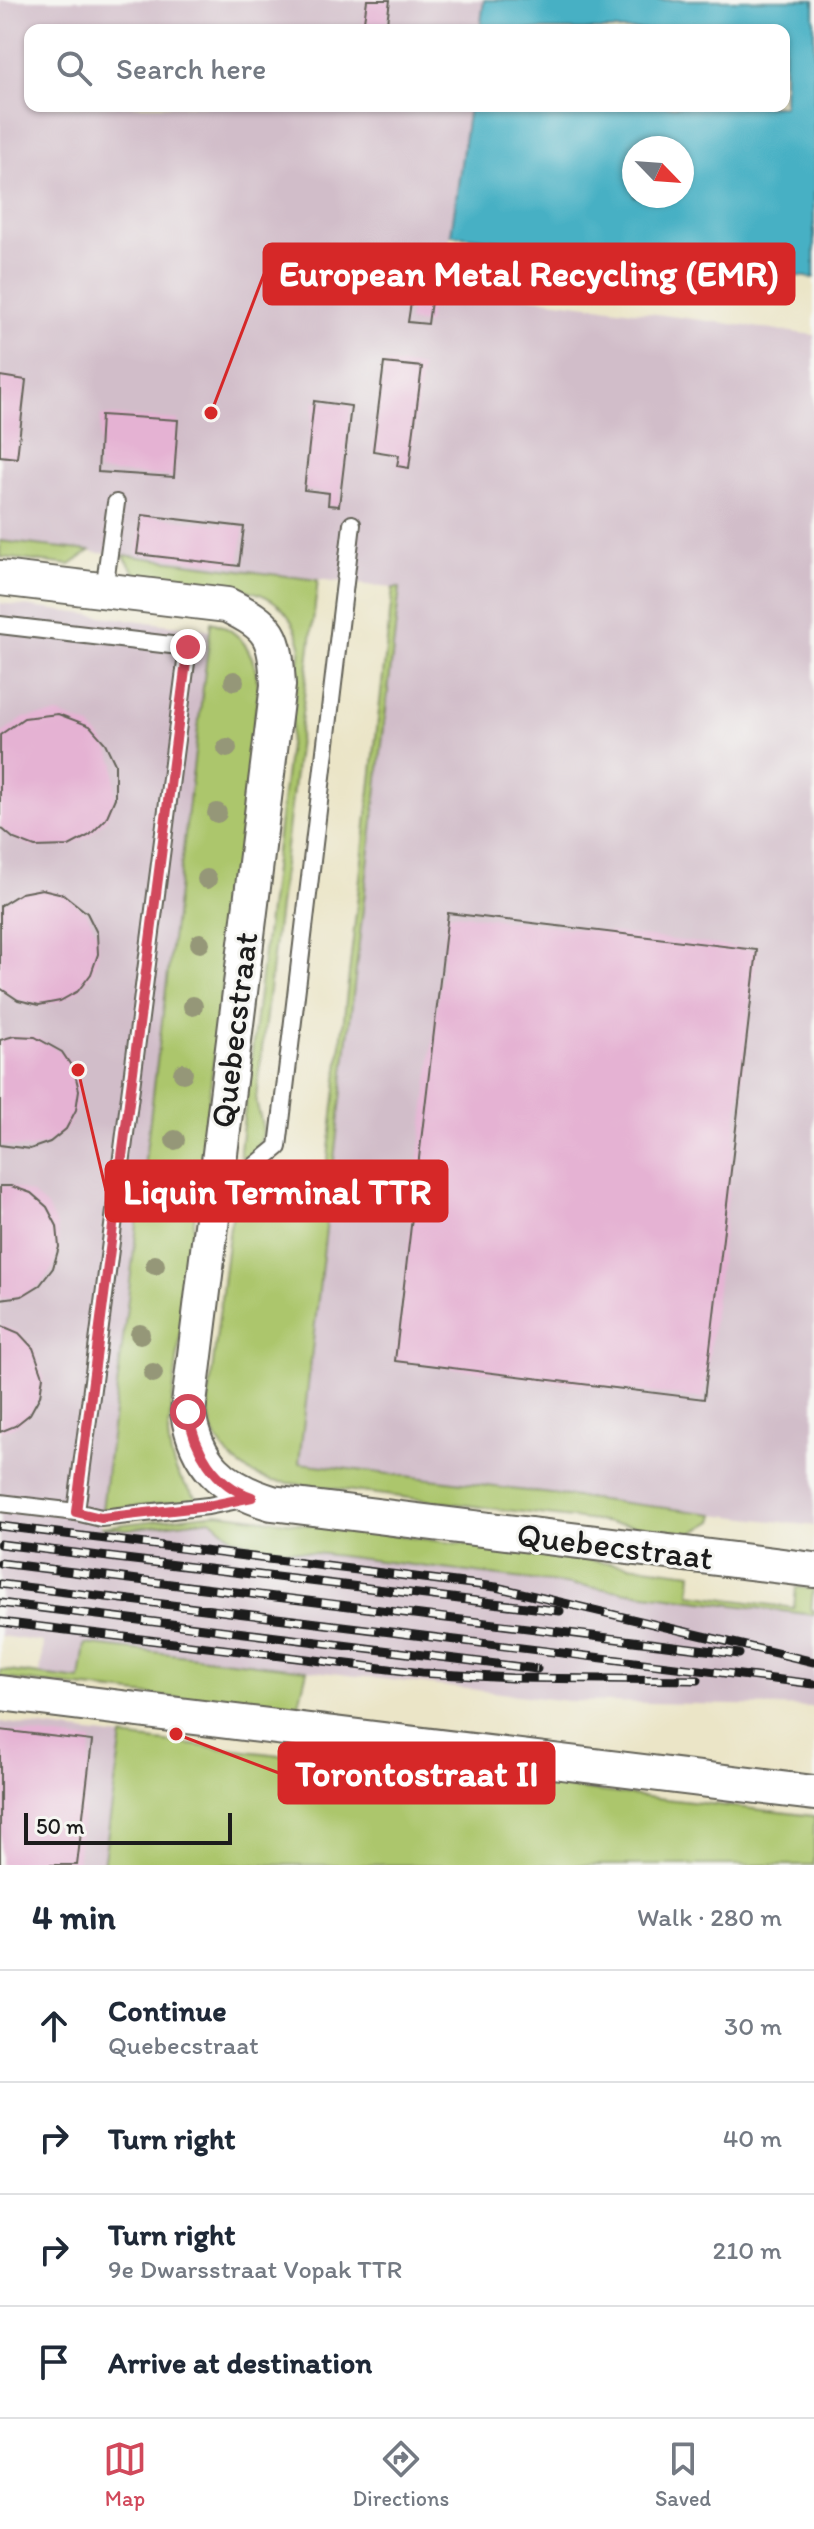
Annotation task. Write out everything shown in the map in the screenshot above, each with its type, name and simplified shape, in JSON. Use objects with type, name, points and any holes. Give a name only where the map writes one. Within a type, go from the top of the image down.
[{"type":"street","name":"Quebecstraat","points":[[0,578],[227,605],[257,620],[270,637],[276,656],[278,685],[188,1412],[192,1435],[221,1480],[252,1497],[272,1503],[814,1570]]},
{"type":"street","points":[[0,1693],[814,1793]]},
{"type":"lane","points":[[104,590],[116,503]]},
{"type":"lane","points":[[213,1201],[278,1147],[352,524]]},
{"type":"lane","points":[[0,625],[188,647],[76,1512]]},
{"type":"lane","points":[[0,1503],[101,1518],[208,1506],[252,1497]]},
{"type":"shaded area","points":[[0,0],[484,0],[481,24],[24,24],[24,112],[468,112],[451,235],[438,285],[814,335],[814,1526],[299,1464],[400,589],[0,541]]},
{"type":"shaded area","points":[[0,603],[211,630],[100,1527],[127,1529],[211,1519],[232,1537],[259,1546],[814,1614],[814,1707],[568,1701],[86,1644],[81,1680],[40,1676],[43,1642],[0,1636]]},
{"type":"shaded area","points":[[0,1722],[122,1737],[103,1865],[0,1865]]},
{"type":"green space","points":[[0,541],[90,551],[70,565],[0,557]]},
{"type":"green space","points":[[123,555],[318,580],[256,1099],[263,1130],[250,1158],[241,1157],[240,1150],[301,645],[287,614],[266,597],[239,589],[138,578]]},
{"type":"green space","points":[[393,588],[400,588],[299,1463],[715,1514],[713,1521],[692,1533],[272,1481],[234,1461],[224,1451],[212,1426],[209,1397],[233,1215],[247,1200],[322,1211]]},
{"type":"green space","points":[[211,622],[233,632],[247,648],[255,669],[258,693],[168,1436],[177,1472],[200,1500],[102,1510]]},
{"type":"green space","points":[[217,1513],[692,1573],[690,1594],[794,1608],[796,1587],[813,1589],[811,1610],[814,1610],[814,1615],[259,1546],[232,1537],[211,1519],[127,1529],[100,1527]]},
{"type":"green space","points":[[85,1644],[307,1670],[297,1712],[0,1678],[0,1670],[80,1680]]},
{"type":"green space","points":[[122,1737],[814,1816],[814,1865],[103,1865]]},
{"type":"water","points":[[484,0],[814,0],[814,278],[451,235],[468,112],[790,112],[790,24],[481,24]]},
{"type":"building","points":[[367,0],[390,0],[387,24],[364,24]]},
{"type":"building","points":[[414,283],[433,286],[428,324],[408,322]]},
{"type":"building","points":[[384,363],[422,367],[409,468],[397,466],[399,455],[373,451]]},
{"type":"building","points":[[0,376],[26,380],[17,458],[0,456]]},
{"type":"building","points":[[314,401],[351,406],[339,506],[328,505],[329,493],[304,490]]},
{"type":"building","points":[[101,415],[178,420],[174,477],[98,472]]},
{"type":"building","points":[[142,515],[244,527],[239,566],[137,554]]},
{"type":"building","points":[[58,714],[90,726],[105,743],[115,764],[115,798],[106,819],[90,835],[69,846],[35,847],[14,839],[0,827],[0,735],[24,718]]},
{"type":"building","points":[[42,889],[63,894],[87,913],[97,933],[98,954],[91,974],[78,991],[60,1001],[39,1005],[18,1000],[0,988],[0,906],[21,893]]},
{"type":"building","points":[[448,913],[757,950],[704,1399],[395,1361]]},
{"type":"building","points":[[14,1036],[35,1037],[62,1052],[74,1070],[79,1090],[76,1110],[66,1129],[50,1142],[30,1149],[0,1145],[0,1040]]},
{"type":"building","points":[[0,1186],[11,1186],[31,1193],[47,1207],[57,1226],[59,1247],[53,1268],[40,1285],[22,1296],[0,1299]]},
{"type":"building","points":[[0,1325],[19,1333],[33,1348],[43,1376],[40,1396],[30,1414],[15,1426],[0,1432]]},
{"type":"building","points":[[0,1730],[92,1741],[77,1865],[0,1865]]},
{"type":"railway","points":[[0,1526],[496,1587],[814,1662]]},
{"type":"railway","points":[[0,1544],[560,1611]]},
{"type":"railway","points":[[0,1563],[739,1654]]},
{"type":"railway","points":[[0,1584],[814,1684]]},
{"type":"railway","points":[[0,1603],[537,1669]]},
{"type":"railway","points":[[0,1622],[422,1673],[512,1678],[698,1680]]},
{"type":"place","name":"European Metal Recycling (EMR)","points":[[211,413]]},
{"type":"place","name":"Liquin Terminal TTR","points":[[78,1070]]},
{"type":"place","name":"Torontostraat II","points":[[176,1734]]},
{"type":"route","points":[[188,647],[76,1512],[101,1518],[208,1506],[252,1497],[221,1480],[204,1458],[192,1435],[188,1412]]}]
